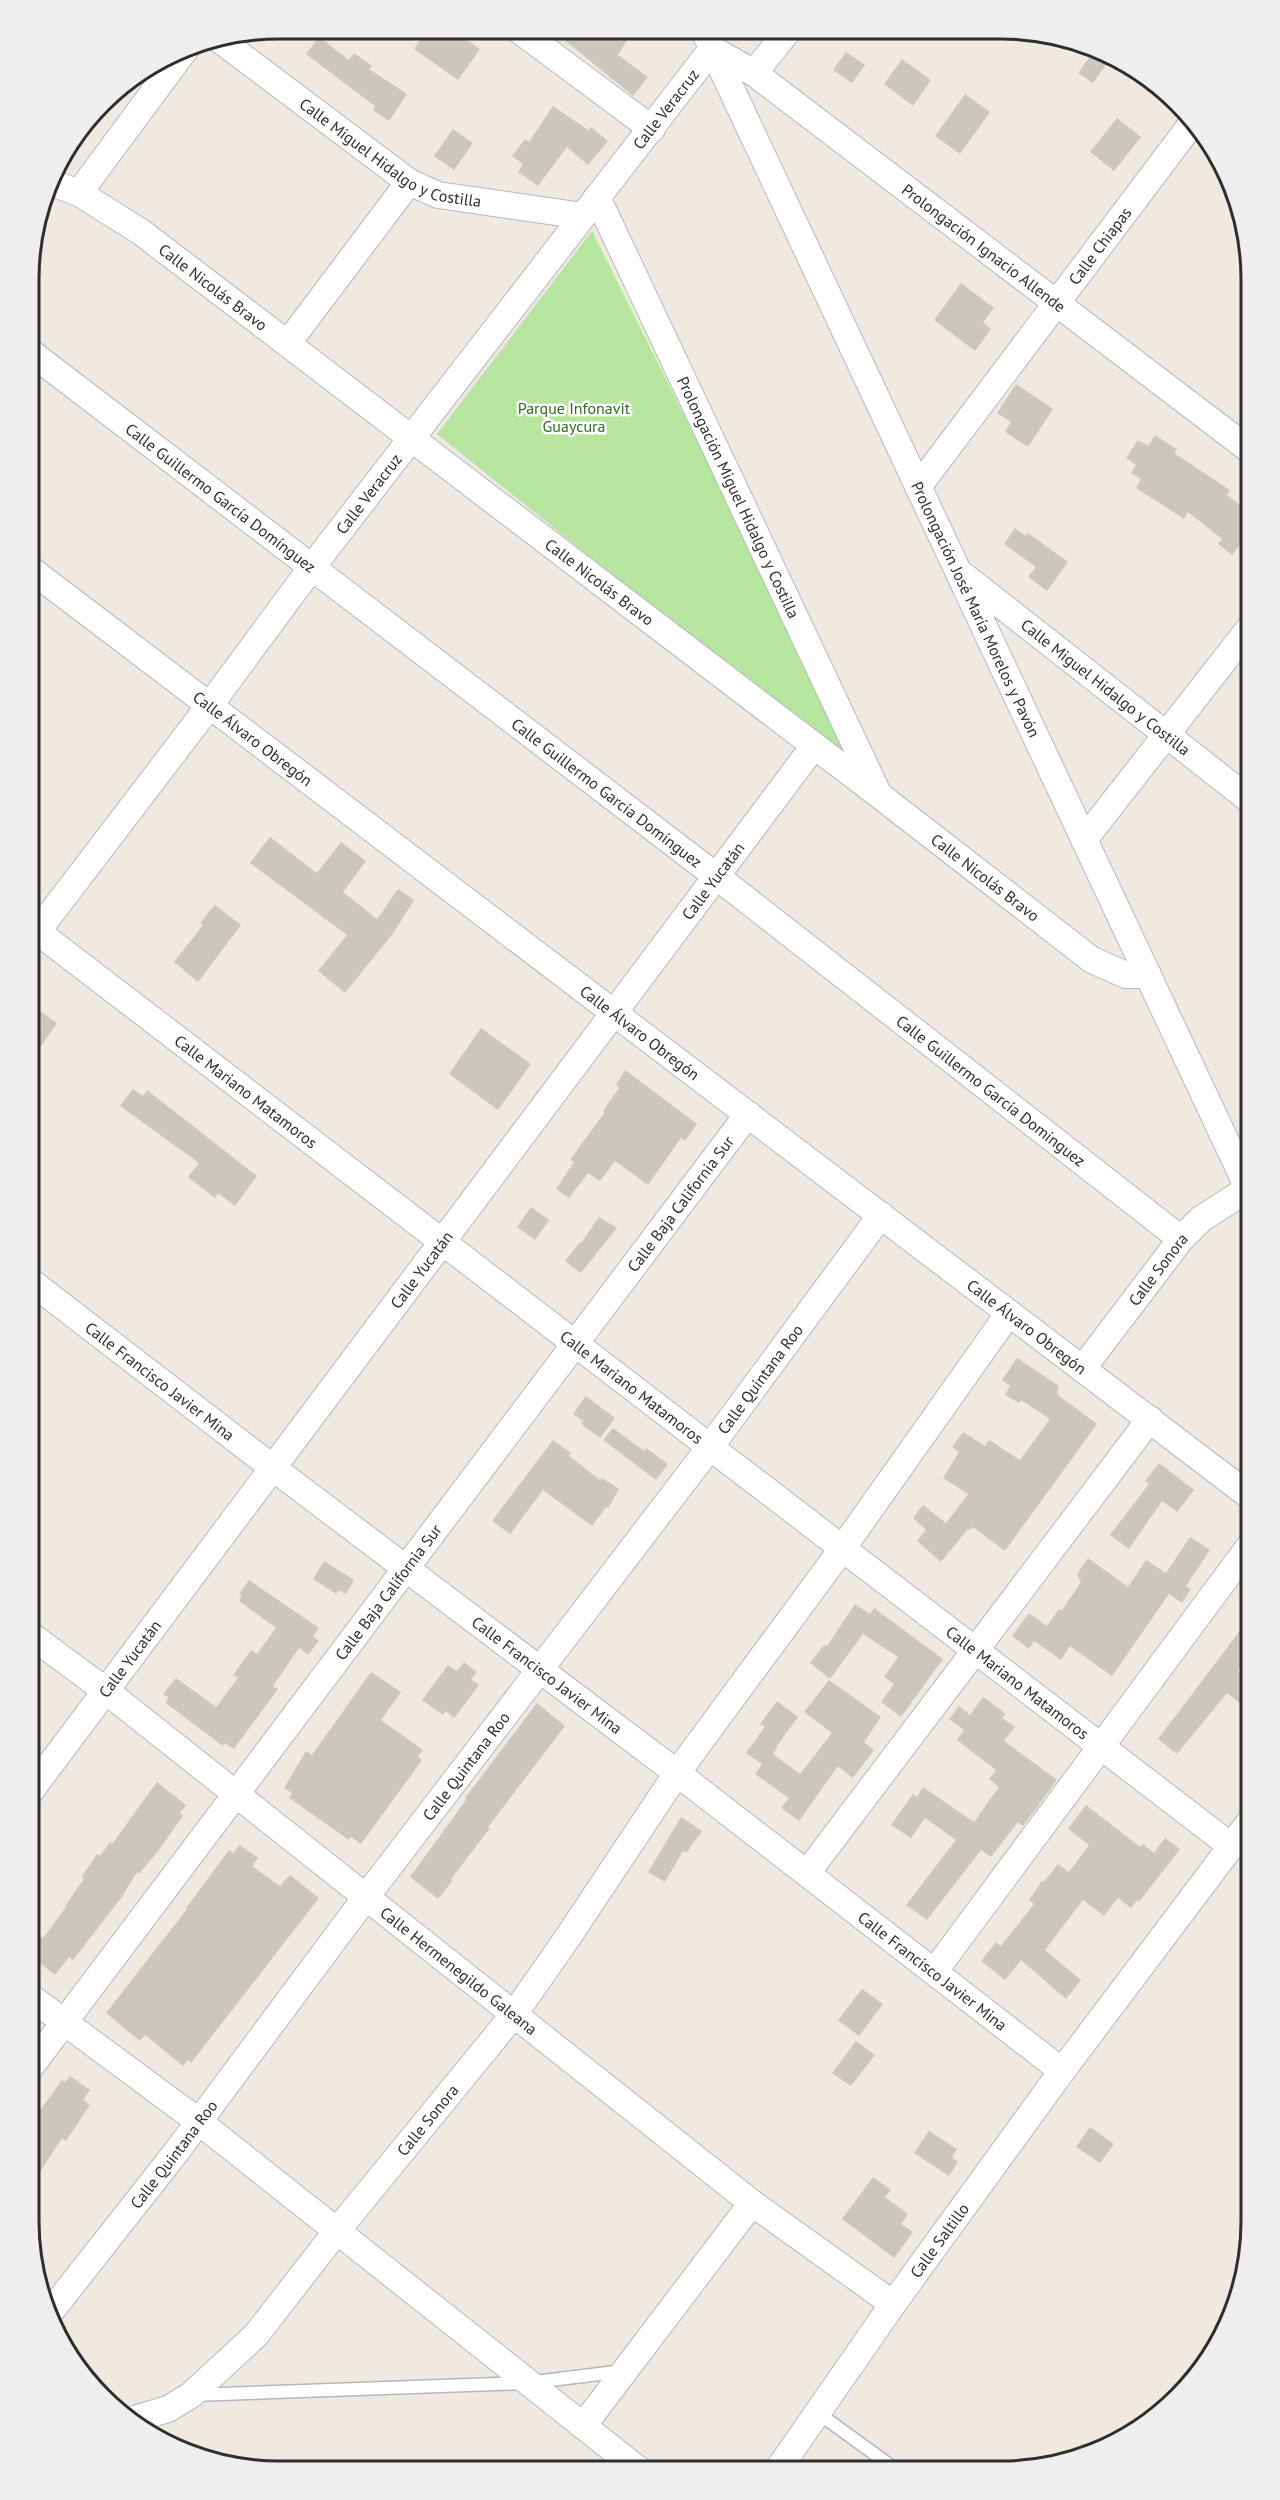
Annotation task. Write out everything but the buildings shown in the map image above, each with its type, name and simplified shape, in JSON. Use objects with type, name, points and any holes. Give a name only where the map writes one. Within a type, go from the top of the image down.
[{"type":"street","points":[[531,39],[652,129]]},
{"type":"street","points":[[754,73],[781,39]]},
{"type":"street","name":"Calle Veracruz","points":[[39,924],[210,705],[312,567],[590,206],[652,129],[708,40]]},
{"type":"street","name":"Prolongación Ignacio Allende","points":[[708,40],[1241,443]]},
{"type":"street","name":"Prolongación José María Morelos y Pavón","points":[[708,40],[1241,1168]]},
{"type":"street","name":"Calle Miguel Hidalgo y Costilla","points":[[227,45],[409,182],[438,195],[590,206]]},
{"type":"street","points":[[79,193],[175,63]]},
{"type":"street","name":"Calle Chiapas","points":[[918,487],[1188,129]]},
{"type":"street","points":[[288,343],[409,182]]},
{"type":"street","name":"Calle Nicolás Bravo","points":[[58,185],[79,193],[141,232],[1092,960],[1126,975],[1148,975]]},
{"type":"street","name":"Prolongación Miguel Hidalgo y Costilla","points":[[590,206],[879,795]]},
{"type":"street","name":"Calle Guillermo García Domínguez","points":[[39,359],[716,876],[1181,1239]]},
{"type":"street","name":"Calle Miguel Hidalgo y Costilla","points":[[959,572],[1241,793]]},
{"type":"street","name":"Calle Álvaro Obregón","points":[[39,576],[1241,1489]]},
{"type":"street","points":[[1084,840],[1168,736],[1241,639]]},
{"type":"street","name":"Calle Yucatán","points":[[39,1780],[814,746]]},
{"type":"street","name":"Calle Mariano Matamoros","points":[[39,938],[1231,1846]]},
{"type":"street","name":"Calle Baja California Sur","points":[[39,2055],[748,1114]]},
{"type":"street","name":"Calle Sonora","points":[[1083,1368],[1181,1239],[1201,1219],[1241,1193]]},
{"type":"street","name":"Calle Quintana Roo","points":[[55,2306],[177,2151],[366,1897],[710,1447],[881,1215]]},
{"type":"street","name":"Calle Francisco Javier Mina","points":[[39,1288],[538,1670],[677,1773],[1062,2071]]},
{"type":"street","name":"Calle Sonora","points":[[141,2417],[168,2409],[191,2395],[256,2335],[336,2232],[515,2013],[677,1773],[842,1549],[1010,1313]]},
{"type":"street","points":[[807,1873],[1150,1419]]},
{"type":"street","points":[[934,1972],[1241,1558]]},
{"type":"street","name":"Calle Hermenegildo Galeana","points":[[39,1641],[106,1691],[235,1796],[515,2013],[752,2203],[893,2304]]},
{"type":"street","name":"Calle Saltillo","points":[[784,2461],[893,2304],[1062,2071],[1241,1833]]},
{"type":"street","points":[[39,2004],[198,2121],[628,2461]]},
{"type":"street","points":[[583,2426],[752,2203]]},
{"type":"lane","points":[[191,2395],[527,2383],[624,2371]]},
{"type":"lane","points":[[818,2413],[884,2461]]},
{"type":"green space","name":"Parque Infonavit Guaycura","points":[[592,231],[865,778],[437,434]]}]
